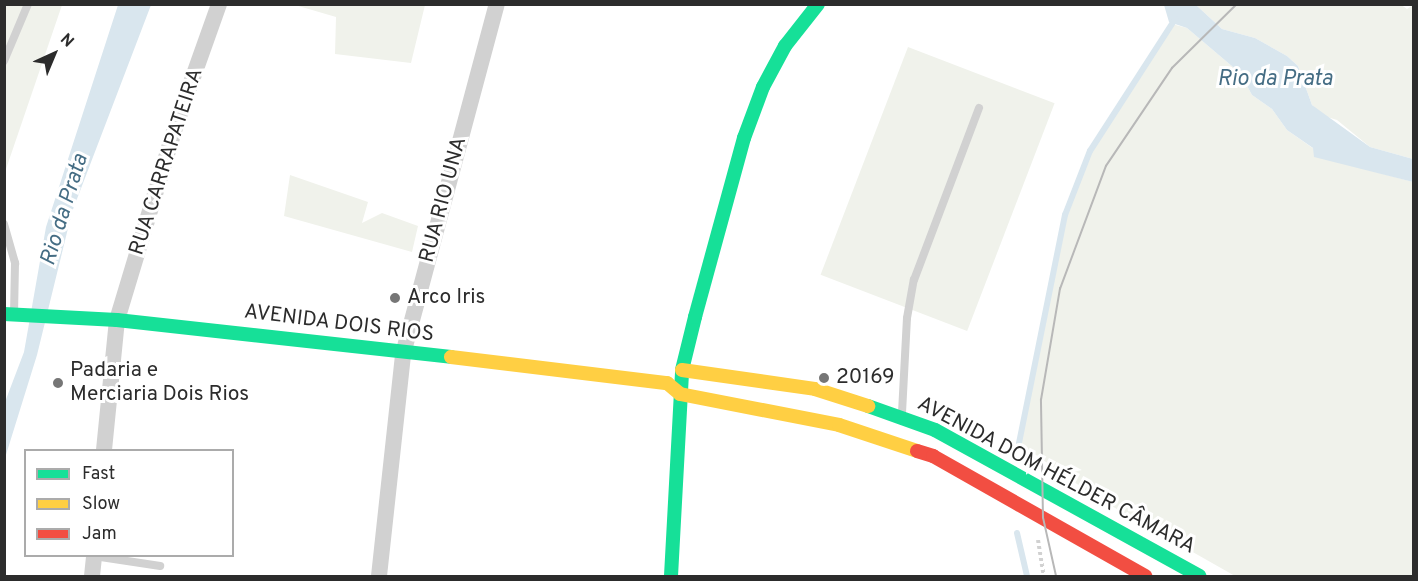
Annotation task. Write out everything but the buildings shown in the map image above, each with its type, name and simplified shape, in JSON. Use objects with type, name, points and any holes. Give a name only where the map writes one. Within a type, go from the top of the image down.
[{"type":"main road","points":[[671,576],[682,370],[744,138],[763,87],[785,46],[818,4]]},
{"type":"main road","name":"AVENIDA DOIS RIOS","points":[[15,314],[117,320],[667,383]]},
{"type":"main road","points":[[680,394],[667,383],[682,370]]},
{"type":"main road","name":"AVENIDA DOM HÉLDER CÂMARA","points":[[682,370],[815,389],[935,430],[1198,576]]},
{"type":"main road","name":"AVENIDA DOM HÉLDER CÂMARA","points":[[680,394],[839,425],[892,440],[933,456],[1145,576]]},
{"type":"street","name":"RUA CARRAPATEIRA","points":[[104,449],[117,320],[176,125],[219,4]]},
{"type":"street","name":"RUA RIO UNA","points":[[379,576],[403,354],[497,4]]},
{"type":"street","points":[[92,576],[94,557]]},
{"type":"lane","points":[[4,61],[28,4]]},
{"type":"lane","points":[[902,417],[907,318],[914,280],[979,108]]},
{"type":"lane","points":[[4,224],[15,263],[15,314]]},
{"type":"lane","points":[[101,557],[160,566]]},
{"type":"path","points":[[1033,513],[1044,576]]},
{"type":"shaded area","points":[[425,4],[411,63],[335,54],[336,17],[295,5]]},
{"type":"shaded area","points":[[1400,4],[1407,9],[1413,5],[1413,159],[1370,147],[1337,120],[1324,116],[1312,105],[1298,66],[1287,56],[1255,38],[1222,29],[1196,5]]},
{"type":"shaded area","points":[[4,5],[62,5],[5,172],[4,172]]},
{"type":"shaded area","points":[[1172,24],[1187,28],[1240,73],[1252,95],[1272,109],[1287,130],[1314,149],[1335,161],[1413,182],[1413,576],[1235,576],[1094,496],[1019,443],[1065,215],[1090,151]]},
{"type":"shaded area","points":[[908,47],[1055,103],[967,331],[821,275]]},
{"type":"shaded area","points":[[290,175],[368,202],[362,223],[382,213],[418,226],[412,252],[284,216]]},
{"type":"water","name":"Rio da Prata","points":[[118,5],[151,5],[72,212],[37,355],[5,458],[5,402],[24,352],[46,227]]},
{"type":"water","name":"Rio da Prata","points":[[1164,5],[1196,5],[1222,29],[1255,38],[1287,56],[1298,66],[1312,105],[1370,147],[1413,159],[1413,182],[1314,157],[1313,148],[1287,130],[1272,109],[1252,95],[1240,73],[1187,28],[1169,22]]},
{"type":"waterway","points":[[1019,443],[1065,215],[1090,151],[1175,19]]},
{"type":"waterway","points":[[1017,533],[1027,576]]},
{"type":"tram line","points":[[1056,576],[1043,518],[1041,400],[1060,289],[1106,166],[1172,68],[1237,4]]},
{"type":"traffic: fast","points":[[671,576],[682,370],[695,317],[744,138],[763,87],[785,46],[818,4]]},
{"type":"traffic: fast","points":[[4,314],[117,320],[451,357]]},
{"type":"traffic: fast","points":[[868,406],[935,430],[1199,576]]},
{"type":"traffic: slow","points":[[451,357],[667,383],[680,394]]},
{"type":"traffic: slow","points":[[682,370],[815,389],[868,406]]},
{"type":"traffic: slow","points":[[680,394],[839,425],[917,451]]},
{"type":"traffic: jam","points":[[917,451],[933,456],[1145,576]]},
{"type":"place","name":"Arco Iris","points":[[395,298]]},
{"type":"place","name":"20169","points":[[824,378]]},
{"type":"place","name":"Padaria e Merciaria Dois Rios","points":[[58,383]]}]
